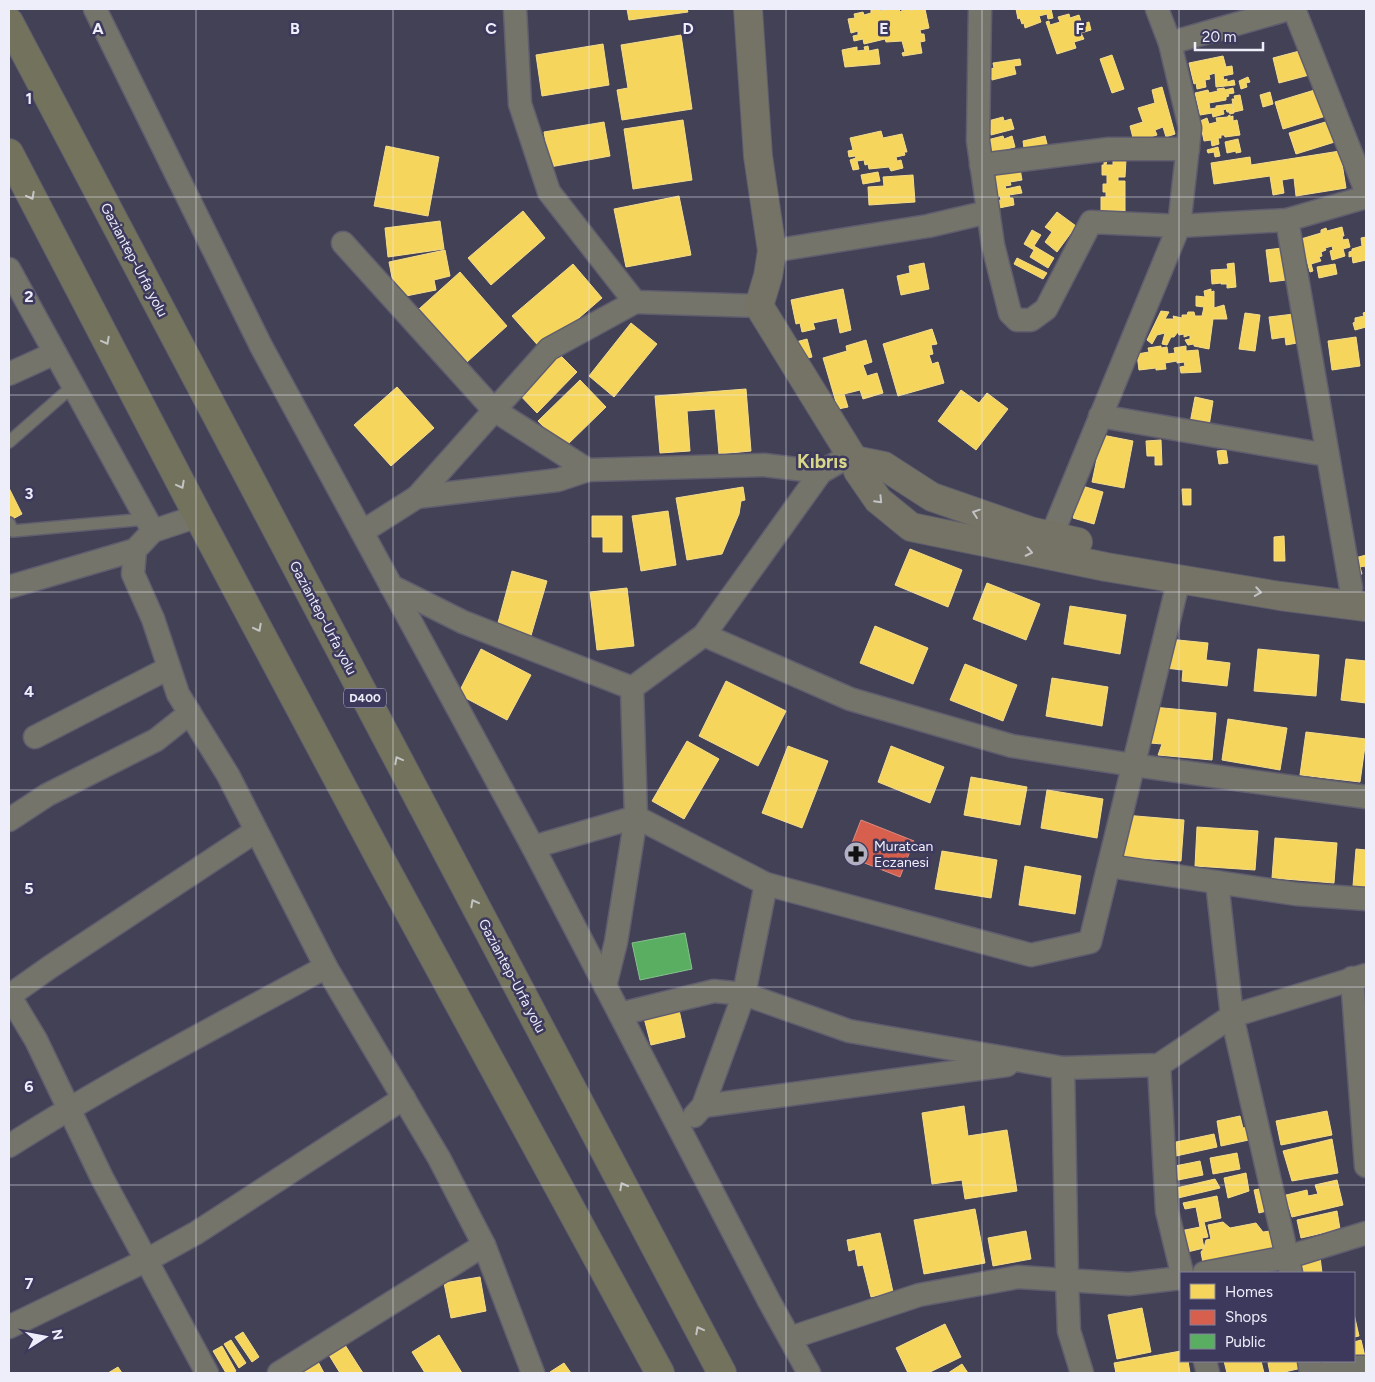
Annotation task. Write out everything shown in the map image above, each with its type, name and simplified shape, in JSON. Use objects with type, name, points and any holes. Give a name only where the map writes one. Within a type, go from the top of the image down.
[{"type":"highway","name":"Gaziantep-Urfa yolu","points":[[9,22],[722,1373]]},
{"type":"highway","points":[[9,153],[198,516],[387,871],[660,1373]]},
{"type":"street","points":[[95,9],[261,346],[533,847],[809,1373]]},
{"type":"street","points":[[515,9],[520,104],[549,192],[635,302]]},
{"type":"street","points":[[748,9],[758,156],[772,250],[768,276],[760,306],[852,457],[858,472],[878,500],[911,527],[1106,567],[1280,596],[1361,595]]},
{"type":"street","points":[[980,9],[978,141],[993,244],[1010,313],[1017,320],[1031,320],[1046,309],[1091,222],[1179,226],[1287,220],[1366,197]]},
{"type":"street","points":[[1051,537],[1179,226],[1190,128],[1170,43],[1157,9]]},
{"type":"street","points":[[1170,43],[1289,9]]},
{"type":"street","points":[[1294,9],[1366,191]]},
{"type":"street","points":[[982,165],[1109,149],[1188,149]]},
{"type":"street","points":[[772,250],[928,226],[988,212]]},
{"type":"street","points":[[1287,220],[1327,455],[1361,595]]},
{"type":"street","points":[[343,243],[494,410],[588,470]]},
{"type":"street","points":[[9,269],[149,525]]},
{"type":"street","points":[[362,532],[417,497],[549,349],[635,302],[760,306]]},
{"type":"street","points":[[9,374],[55,353]]},
{"type":"street","points":[[1100,416],[1327,455]]},
{"type":"street","points":[[632,688],[704,635],[821,472],[852,457],[884,466],[932,497],[1051,537],[1160,560],[1361,595]]},
{"type":"street","points":[[417,497],[558,480],[588,470],[764,464],[821,472]]},
{"type":"street","points":[[149,525],[198,516]]},
{"type":"street","points":[[149,525],[135,550],[133,574],[153,619],[178,694],[228,775],[326,967],[440,1158],[484,1245],[533,1373]]},
{"type":"street","points":[[9,587],[135,550]]},
{"type":"street","points":[[533,847],[636,817],[766,884],[1031,955],[1090,942],[1179,579]]},
{"type":"street","points":[[391,586],[463,622],[632,688]]},
{"type":"street","points":[[704,635],[850,699],[1012,746],[1133,765],[1366,797]]},
{"type":"street","points":[[34,737],[169,668]]},
{"type":"street","points":[[605,986],[616,942],[636,817],[632,688]]},
{"type":"street","points":[[9,820],[47,795],[156,740],[190,713]]},
{"type":"street","points":[[208,1373],[102,1178],[36,1040],[9,995],[256,831]]},
{"type":"street","points":[[1109,866],[1296,894],[1366,899]]},
{"type":"street","points":[[1217,882],[1232,1016],[1290,1265]]},
{"type":"street","points":[[681,1131],[703,1106],[744,994],[766,884]]},
{"type":"street","points":[[9,1146],[68,1108],[129,1073],[326,967]]},
{"type":"street","points":[[620,1014],[714,990],[744,994],[849,1031],[1063,1068],[1159,1065],[1232,1016],[1359,976],[1366,1166]]},
{"type":"street","points":[[703,1106],[1029,1062]]},
{"type":"street","points":[[1159,1065],[1167,1211],[1182,1272]]},
{"type":"street","points":[[1063,1068],[1069,1331],[1082,1373]]},
{"type":"street","points":[[9,1327],[146,1260],[196,1233],[404,1098]]},
{"type":"street","points":[[1215,1272],[1290,1265],[1366,1233]]},
{"type":"street","points":[[279,1373],[484,1245]]},
{"type":"street","points":[[790,1338],[918,1295],[1018,1277],[1128,1284],[1180,1278]]},
{"type":"street","points":[[1325,1373],[1355,1367],[1366,1367]]},
{"type":"lane","points":[[9,442],[73,386]]},
{"type":"lane","points":[[9,523],[13,531],[149,525]]},
{"type":"building: Homes","points":[[627,9],[687,9],[688,12],[629,20]]},
{"type":"building: Homes","points":[[880,9],[880,11],[899,9],[900,12],[904,9],[925,9],[929,28],[920,30],[921,34],[924,34],[925,41],[920,42],[922,53],[903,56],[902,53],[905,52],[902,41],[886,42],[885,39],[864,44],[863,39],[854,41],[853,36],[858,35],[858,31],[851,33],[848,19],[855,18],[854,14],[863,12],[864,15],[871,13],[871,10]]},
{"type":"building: Homes","points":[[1016,9],[1051,9],[1053,18],[1048,19],[1047,14],[1039,16],[1041,22],[1025,28],[1024,23],[1022,24],[1020,18],[1018,19]]},
{"type":"building: Homes","points":[[1069,14],[1070,18],[1079,15],[1082,24],[1089,22],[1091,30],[1081,33],[1084,39],[1074,42],[1076,48],[1057,54],[1046,22],[1049,21],[1050,25],[1060,22],[1058,17]]},
{"type":"building: Homes","points":[[681,35],[692,109],[622,120],[617,90],[628,88],[621,45]]},
{"type":"building: Homes","points":[[603,44],[609,85],[542,96],[536,55]]},
{"type":"building: Homes","points":[[868,46],[869,51],[878,49],[880,64],[845,67],[842,50],[857,47],[857,51],[865,50],[864,47]]},
{"type":"building: Homes","points":[[1307,49],[1313,74],[1279,83],[1273,58]]},
{"type":"building: Homes","points":[[1112,55],[1124,89],[1112,93],[1100,59]]},
{"type":"building: Homes","points":[[1223,56],[1226,67],[1232,66],[1233,74],[1223,76],[1224,80],[1227,79],[1227,82],[1234,80],[1235,85],[1216,87],[1215,73],[1209,75],[1210,79],[1205,80],[1206,87],[1197,89],[1189,63]]},
{"type":"building: Homes","points":[[1020,59],[1021,65],[1014,66],[1016,74],[992,80],[991,77],[988,78],[987,72],[994,68],[993,63]]},
{"type":"building: Homes","points":[[1248,77],[1250,82],[1246,83],[1247,87],[1241,89],[1239,81]]},
{"type":"building: Homes","points":[[1162,87],[1175,134],[1166,137],[1163,127],[1155,130],[1157,135],[1134,142],[1130,126],[1143,122],[1138,108],[1155,103],[1152,90]]},
{"type":"building: Homes","points":[[1224,88],[1225,90],[1233,88],[1234,93],[1228,94],[1229,96],[1226,97],[1226,100],[1209,103],[1210,109],[1216,108],[1216,106],[1232,104],[1234,113],[1230,114],[1226,109],[1223,110],[1224,114],[1213,117],[1212,113],[1200,115],[1195,93],[1208,90],[1209,93]]},
{"type":"building: Homes","points":[[1318,89],[1326,116],[1283,129],[1275,102]]},
{"type":"building: Homes","points":[[1270,92],[1273,104],[1263,107],[1260,95]]},
{"type":"building: Homes","points":[[1240,95],[1243,110],[1234,112],[1232,99],[1235,99],[1234,96]]},
{"type":"building: Homes","points":[[1230,115],[1230,117],[1233,116],[1233,121],[1237,120],[1240,135],[1225,137],[1221,135],[1221,138],[1218,138],[1219,144],[1212,146],[1211,140],[1204,141],[1200,121],[1207,118],[1209,124],[1217,122],[1216,118],[1228,117]]},
{"type":"building: Homes","points":[[1003,117],[1004,121],[1011,119],[1014,129],[991,135],[988,121]]},
{"type":"building: Homes","points":[[683,120],[692,180],[633,189],[624,129]]},
{"type":"building: Homes","points":[[1332,120],[1338,141],[1296,154],[1289,133]]},
{"type":"building: Homes","points":[[604,122],[610,156],[550,167],[544,132]]},
{"type":"building: Homes","points":[[881,131],[883,138],[902,134],[907,152],[904,152],[905,155],[896,157],[897,161],[901,160],[903,168],[891,171],[889,167],[869,169],[868,164],[865,165],[864,160],[857,161],[859,169],[853,170],[850,160],[856,158],[855,156],[849,157],[848,151],[853,150],[850,138]]},
{"type":"building: Homes","points":[[1003,136],[1004,139],[1012,136],[1015,147],[987,154],[983,141]]},
{"type":"building: Homes","points":[[1045,136],[1048,148],[1030,152],[1029,147],[1024,148],[1023,141]]},
{"type":"building: Homes","points":[[1238,139],[1241,152],[1227,153],[1225,142]]},
{"type":"building: Homes","points":[[386,146],[439,157],[428,216],[374,206]]},
{"type":"building: Homes","points":[[1218,147],[1220,156],[1215,157],[1214,152],[1208,153],[1207,150]]},
{"type":"building: Homes","points":[[1340,151],[1346,188],[1296,196],[1294,178],[1282,180],[1284,193],[1273,195],[1270,176],[1214,184],[1211,163],[1250,157],[1251,165]]},
{"type":"building: Homes","points":[[1113,159],[1126,159],[1125,177],[1118,177],[1118,181],[1125,181],[1125,211],[1101,211],[1101,197],[1106,197],[1106,192],[1103,192],[1103,184],[1107,184],[1107,175],[1102,175],[1102,165],[1104,165],[1104,160],[1107,160],[1106,165],[1113,165]]},
{"type":"building: Homes","points":[[1019,163],[1022,180],[1010,182],[1011,185],[1005,186],[1006,189],[1020,186],[1022,193],[1009,195],[1010,198],[1013,198],[1014,205],[994,209],[990,202],[1001,200],[1000,196],[990,198],[985,170]]},
{"type":"building: Homes","points":[[878,172],[880,181],[863,184],[861,175]]},
{"type":"building: Homes","points":[[913,175],[915,202],[869,205],[868,187],[884,186],[883,177]]},
{"type":"building: Homes","points":[[679,196],[691,255],[626,267],[614,209]]},
{"type":"building: Homes","points":[[523,211],[545,238],[491,285],[468,258]]},
{"type":"building: Homes","points":[[1057,212],[1076,226],[1057,252],[1045,242],[1052,232],[1045,227]]},
{"type":"building: Homes","points":[[440,221],[444,249],[388,257],[385,228]]},
{"type":"building: Homes","points":[[1342,227],[1343,240],[1348,239],[1350,247],[1343,249],[1345,256],[1332,260],[1330,251],[1333,250],[1332,246],[1325,248],[1326,250],[1321,252],[1322,256],[1319,257],[1321,261],[1311,264],[1313,271],[1310,272],[1301,239],[1321,233],[1321,230],[1326,228],[1327,231]]},
{"type":"building: Homes","points":[[1032,230],[1041,235],[1034,246],[1054,258],[1048,268],[1030,257],[1034,250],[1024,244]]},
{"type":"building: Homes","points":[[1366,237],[1366,260],[1353,263],[1352,256],[1349,257],[1349,252],[1362,246],[1361,238]]},
{"type":"building: Homes","points":[[1282,248],[1286,280],[1270,282],[1266,250]]},
{"type":"building: Homes","points":[[445,250],[450,276],[434,280],[436,290],[396,298],[389,262]]},
{"type":"building: Homes","points":[[1017,258],[1047,273],[1043,279],[1014,264]]},
{"type":"building: Homes","points":[[924,263],[929,289],[901,295],[897,276],[910,273],[909,266]]},
{"type":"building: Homes","points":[[1234,263],[1236,287],[1227,288],[1227,284],[1221,283],[1212,284],[1211,270],[1228,269],[1227,264]]},
{"type":"building: Homes","points":[[573,264],[602,298],[542,350],[512,316]]},
{"type":"building: Homes","points":[[1335,264],[1337,274],[1319,278],[1317,267]]},
{"type":"building: Homes","points":[[460,272],[507,326],[467,362],[419,309]]},
{"type":"building: Homes","points":[[843,289],[851,330],[840,333],[837,318],[813,323],[815,329],[802,332],[800,323],[796,324],[791,300]]},
{"type":"building: Homes","points":[[1211,289],[1211,292],[1214,291],[1214,308],[1224,305],[1227,319],[1213,319],[1209,349],[1194,346],[1194,344],[1188,345],[1185,340],[1190,339],[1190,335],[1184,337],[1184,334],[1179,335],[1178,332],[1174,337],[1171,337],[1167,345],[1162,344],[1165,333],[1157,335],[1152,344],[1147,340],[1161,311],[1169,312],[1165,319],[1174,319],[1173,316],[1182,318],[1182,315],[1187,315],[1188,312],[1194,312],[1195,316],[1202,316],[1204,307],[1196,306],[1196,296],[1205,297],[1204,291]]},
{"type":"building: Homes","points":[[1366,312],[1366,327],[1355,330],[1353,323],[1355,318],[1364,316],[1363,313]]},
{"type":"building: Homes","points":[[1245,313],[1260,315],[1255,351],[1239,349]]},
{"type":"building: Homes","points":[[1294,314],[1297,343],[1286,345],[1285,337],[1272,339],[1269,317]]},
{"type":"building: Homes","points":[[631,323],[657,344],[614,397],[589,376]]},
{"type":"building: Homes","points":[[932,329],[937,344],[931,345],[933,354],[929,355],[932,364],[938,362],[944,383],[898,396],[883,344]]},
{"type":"building: Homes","points":[[1356,337],[1360,366],[1332,370],[1328,341]]},
{"type":"building: Homes","points":[[807,339],[812,357],[801,360],[796,342]]},
{"type":"building: Homes","points":[[866,340],[872,362],[863,365],[867,376],[877,373],[883,393],[863,399],[860,390],[844,394],[848,407],[838,409],[823,358],[847,351],[846,346]]},
{"type":"building: Homes","points":[[1161,346],[1161,348],[1167,347],[1168,354],[1175,353],[1174,348],[1186,346],[1186,351],[1198,350],[1201,372],[1181,373],[1180,367],[1185,366],[1184,362],[1177,363],[1177,361],[1165,363],[1166,369],[1139,370],[1137,354],[1149,352],[1148,348]]},
{"type":"building: Homes","points":[[555,350],[577,372],[537,413],[515,390]]},
{"type":"building: Homes","points":[[580,380],[606,407],[564,448],[538,421]]},
{"type":"building: Homes","points":[[397,387],[434,428],[391,466],[354,425]]},
{"type":"building: Homes","points":[[746,389],[751,451],[719,454],[715,409],[687,411],[690,451],[660,453],[655,396]]},
{"type":"building: Homes","points":[[961,390],[979,403],[987,393],[1008,409],[976,450],[938,421]]},
{"type":"building: Homes","points":[[1195,397],[1213,401],[1209,426],[1190,423]]},
{"type":"building: Homes","points":[[1102,435],[1133,441],[1124,488],[1092,482]]},
{"type":"building: Homes","points":[[1161,440],[1162,465],[1155,465],[1155,456],[1147,456],[1146,441]]},
{"type":"building: Homes","points":[[1226,450],[1228,463],[1219,464],[1217,451]]},
{"type":"building: Homes","points":[[1082,486],[1103,492],[1094,524],[1073,518]]},
{"type":"building: Homes","points":[[743,487],[745,500],[741,501],[739,514],[722,554],[687,560],[676,498]]},
{"type":"building: Homes","points":[[9,488],[22,514],[9,521]]},
{"type":"building: Homes","points":[[1182,489],[1191,489],[1191,505],[1183,505]]},
{"type":"building: Homes","points":[[668,511],[676,565],[641,571],[632,516]]},
{"type":"building: Homes","points":[[592,516],[622,516],[622,552],[603,552],[603,537],[592,537]]},
{"type":"building: Homes","points":[[1284,536],[1285,561],[1274,561],[1274,537]]},
{"type":"building: Homes","points":[[910,549],[962,570],[948,607],[895,585]]},
{"type":"building: Homes","points":[[1366,555],[1366,571],[1365,566],[1360,567],[1362,574],[1359,575],[1355,558]]},
{"type":"building: Homes","points":[[512,571],[547,581],[530,639],[496,630]]},
{"type":"building: Homes","points":[[987,583],[1040,604],[1026,640],[973,619]]},
{"type":"building: Homes","points":[[627,588],[634,646],[597,650],[590,592]]},
{"type":"building: Homes","points":[[1070,606],[1126,615],[1120,654],[1064,644]]},
{"type":"building: Homes","points":[[875,626],[928,648],[913,684],[860,663]]},
{"type":"building: Homes","points":[[1168,639],[1208,643],[1206,660],[1230,663],[1227,686],[1182,681],[1183,670],[1165,668]]},
{"type":"building: Homes","points":[[481,649],[531,675],[507,720],[458,694]]},
{"type":"building: Homes","points":[[1258,649],[1319,655],[1316,696],[1254,691]]},
{"type":"building: Homes","points":[[1346,659],[1366,661],[1366,703],[1341,700]]},
{"type":"building: Homes","points":[[965,664],[1017,685],[1003,721],[950,700]]},
{"type":"building: Homes","points":[[1052,678],[1108,687],[1102,726],[1046,716]]},
{"type":"building: Homes","points":[[726,681],[786,711],[758,766],[699,736]]},
{"type":"building: Homes","points":[[1153,707],[1216,713],[1212,760],[1158,755],[1162,744],[1150,743]]},
{"type":"building: Homes","points":[[1228,719],[1287,728],[1280,770],[1222,760]]},
{"type":"building: Homes","points":[[1306,732],[1366,739],[1360,782],[1300,775]]},
{"type":"building: Homes","points":[[687,741],[719,759],[684,819],[652,801]]},
{"type":"building: Homes","points":[[788,746],[828,761],[802,828],[762,813]]},
{"type":"building: Homes","points":[[891,746],[944,767],[930,803],[878,782]]},
{"type":"building: Homes","points":[[971,777],[1027,787],[1020,825],[964,815]]},
{"type":"building: Homes","points":[[1047,790],[1103,799],[1097,838],[1041,828]]},
{"type":"building: Homes","points":[[1124,815],[1184,820],[1181,861],[1121,857]]},
{"type":"building: Homes","points":[[1197,827],[1258,831],[1255,870],[1195,866]]},
{"type":"building: Homes","points":[[1275,838],[1337,843],[1334,883],[1272,878]]},
{"type":"building: Homes","points":[[1356,849],[1366,850],[1366,887],[1353,886]]},
{"type":"building: Homes","points":[[942,851],[997,860],[991,898],[935,889]]},
{"type":"building: Homes","points":[[1025,866],[1081,876],[1075,914],[1019,905]]},
{"type":"building: Homes","points":[[679,1010],[685,1037],[651,1045],[644,1018]]},
{"type":"building: Homes","points":[[964,1106],[968,1136],[1007,1130],[1017,1191],[965,1199],[962,1180],[932,1184],[922,1113]]},
{"type":"building: Homes","points":[[1327,1111],[1332,1135],[1281,1145],[1276,1121]]},
{"type":"building: Homes","points":[[1240,1116],[1243,1128],[1255,1126],[1258,1138],[1221,1146],[1217,1121]]},
{"type":"building: Homes","points":[[1214,1134],[1217,1147],[1176,1156],[1176,1142]]},
{"type":"building: Homes","points":[[1332,1139],[1338,1173],[1292,1181],[1283,1151]]},
{"type":"building: Homes","points":[[1237,1153],[1240,1169],[1213,1174],[1210,1158]]},
{"type":"building: Homes","points":[[1200,1161],[1203,1175],[1178,1180],[1175,1166]]},
{"type":"building: Homes","points":[[1246,1173],[1249,1191],[1228,1198],[1224,1178]]},
{"type":"building: Homes","points":[[1215,1179],[1220,1188],[1174,1199],[1172,1189]]},
{"type":"building: Homes","points":[[1337,1180],[1343,1205],[1292,1217],[1289,1207],[1281,1209],[1278,1197],[1307,1190],[1308,1196],[1318,1194],[1315,1185]]},
{"type":"building: Homes","points":[[1269,1187],[1274,1209],[1259,1213],[1254,1190]]},
{"type":"building: Homes","points":[[1217,1196],[1221,1218],[1204,1222],[1208,1237],[1202,1238],[1204,1248],[1183,1253],[1175,1232],[1200,1227],[1196,1207],[1185,1209],[1183,1203]]},
{"type":"building: Homes","points":[[975,1209],[985,1263],[924,1274],[914,1220]]},
{"type":"building: Homes","points":[[1337,1211],[1340,1229],[1301,1238],[1297,1220]]},
{"type":"building: Homes","points":[[1223,1222],[1230,1228],[1256,1223],[1263,1232],[1278,1230],[1282,1251],[1203,1263],[1201,1252],[1206,1240],[1211,1239],[1208,1225]]},
{"type":"building: Homes","points":[[1026,1231],[1031,1259],[993,1266],[988,1238]]},
{"type":"building: Homes","points":[[880,1233],[893,1292],[871,1297],[863,1265],[858,1266],[855,1249],[849,1251],[847,1240]]},
{"type":"building: Homes","points":[[1320,1257],[1322,1272],[1301,1272],[1299,1261]]},
{"type":"building: Homes","points":[[480,1277],[486,1311],[451,1318],[444,1283]]},
{"type":"building: Homes","points":[[1142,1308],[1151,1352],[1117,1359],[1108,1315]]},
{"type":"building: Homes","points":[[1355,1318],[1359,1336],[1355,1337]]},
{"type":"building: Homes","points":[[945,1324],[961,1357],[928,1373],[908,1373],[896,1348]]},
{"type":"building: Homes","points":[[243,1332],[259,1357],[252,1362],[235,1337]]},
{"type":"building: Homes","points":[[439,1335],[462,1373],[425,1373],[412,1352]]},
{"type":"building: Homes","points":[[231,1340],[246,1363],[239,1368],[224,1344]]},
{"type":"building: Homes","points":[[1361,1340],[1366,1361],[1318,1370],[1317,1362],[1355,1362],[1355,1342]]},
{"type":"building: Homes","points":[[345,1345],[363,1373],[340,1373],[329,1355]]},
{"type":"building: Homes","points":[[222,1346],[236,1371],[232,1373],[226,1373],[213,1351]]},
{"type":"building: Homes","points":[[1180,1351],[1180,1362],[1188,1362],[1190,1373],[1116,1373],[1114,1363]]},
{"type":"building: Homes","points":[[316,1358],[324,1373],[292,1373]]},
{"type":"building: Homes","points":[[1224,1362],[1261,1362],[1264,1373],[1227,1373]]},
{"type":"building: Homes","points":[[1301,1362],[1302,1368],[1280,1373],[1270,1373],[1268,1363]]},
{"type":"building: Homes","points":[[564,1363],[571,1373],[550,1372]]},
{"type":"building: Homes","points":[[962,1364],[968,1373],[948,1373]]},
{"type":"building: Homes","points":[[118,1367],[122,1373],[108,1373]]},
{"type":"building: Shops","points":[[861,820],[914,841],[900,877],[847,856]]},
{"type":"building: Public","points":[[685,933],[692,969],[640,980],[632,943]]},
{"type":"place","name":"Muratcan Eczanesi","points":[[856,854]]},
{"type":"district","name":"Kıbrıs","points":[[822,461]]}]
